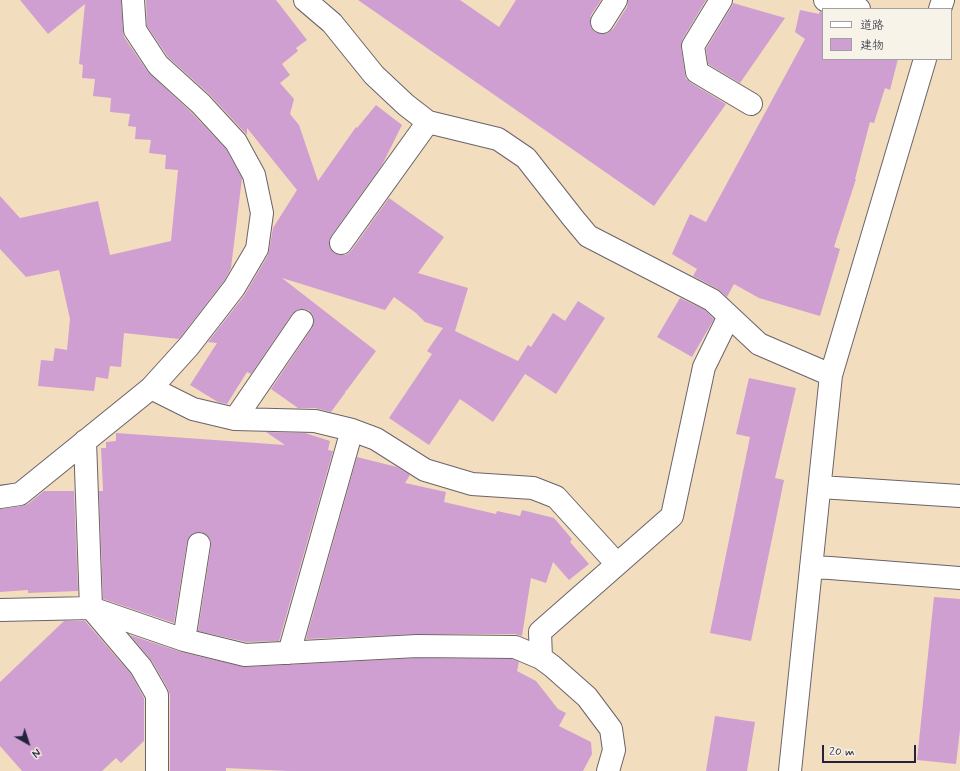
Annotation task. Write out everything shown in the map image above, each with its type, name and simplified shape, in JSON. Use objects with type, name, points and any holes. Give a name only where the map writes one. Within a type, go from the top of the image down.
[{"type":"street","points":[[0,497],[20,494],[150,388],[189,346],[234,288],[257,248],[262,214],[254,175],[236,142],[201,104],[158,65],[135,30],[133,0]]},
{"type":"street","points":[[305,0],[332,23],[374,75],[406,105],[428,122],[498,139],[526,158],[572,218],[588,236],[712,300],[759,344],[831,375]]},
{"type":"street","points":[[602,22],[616,0]]},
{"type":"street","points":[[721,0],[692,46],[697,72],[751,104]]},
{"type":"street","points":[[825,0],[855,8]]},
{"type":"street","points":[[790,771],[831,375],[925,60]]},
{"type":"street","points":[[341,243],[428,122]]},
{"type":"street","points":[[541,658],[540,632],[672,516],[704,367],[729,316]]},
{"type":"street","points":[[235,420],[302,321]]},
{"type":"street","points":[[150,388],[193,409],[235,420],[315,421],[352,430],[376,439],[425,470],[472,484],[533,488],[556,497],[617,564]]},
{"type":"street","points":[[289,653],[352,430]]},
{"type":"street","points":[[85,441],[91,608],[141,667],[157,695],[157,771]]},
{"type":"street","points":[[820,487],[960,496]]},
{"type":"street","points":[[184,640],[199,544]]},
{"type":"street","points":[[811,567],[960,578]]},
{"type":"street","points":[[0,610],[91,608],[184,640],[245,655],[417,646],[515,647],[541,658],[552,666],[587,698],[611,729],[614,750],[608,771]]},
{"type":"building","points":[[20,0],[121,0],[124,37],[148,72],[192,113],[226,149],[242,178],[231,268],[224,281],[179,339],[124,333],[121,367],[110,366],[108,379],[96,377],[94,391],[38,386],[41,360],[53,361],[55,348],[67,350],[70,319],[59,270],[26,277],[0,249],[0,196],[20,218],[98,201],[110,255],[171,241],[178,170],[165,169],[166,155],[149,153],[151,140],[135,139],[136,127],[128,126],[130,114],[110,112],[111,98],[93,96],[95,79],[82,78],[83,65],[79,64],[85,4],[48,34]]},
{"type":"building","points":[[146,0],[276,0],[307,40],[296,48],[298,51],[282,64],[290,75],[280,83],[294,99],[290,114],[299,125],[318,181],[356,127],[357,128],[376,105],[402,125],[382,165],[331,236],[329,242],[330,248],[334,253],[340,255],[346,255],[351,251],[389,198],[444,237],[418,273],[468,288],[455,331],[518,361],[528,345],[531,347],[553,313],[565,321],[578,301],[605,318],[556,394],[525,374],[493,422],[460,399],[429,445],[389,418],[432,354],[427,351],[443,328],[425,322],[416,313],[394,297],[385,310],[282,278],[376,351],[331,412],[315,408],[298,408],[271,389],[312,328],[314,322],[313,315],[309,310],[297,310],[292,314],[251,374],[247,372],[227,404],[218,402],[190,385],[217,343],[208,342],[244,296],[268,255],[273,228],[297,190],[247,128],[247,135],[210,95],[168,57],[147,26]]},
{"type":"building","points":[[358,0],[460,0],[499,27],[516,0],[601,0],[591,15],[590,22],[591,27],[595,32],[602,34],[608,33],[613,29],[627,7],[628,0],[706,0],[682,40],[681,48],[685,74],[686,79],[691,83],[726,104],[654,206]]},
{"type":"building","points":[[733,3],[785,18],[740,83],[708,64],[706,49]]},
{"type":"building","points":[[800,10],[819,14],[820,11],[822,12],[822,60],[898,60],[890,90],[885,88],[874,123],[870,122],[856,179],[834,247],[840,249],[820,316],[759,298],[734,284],[727,297],[718,289],[693,276],[697,269],[672,254],[690,214],[706,222],[805,39],[795,32]]},
{"type":"building","points":[[680,298],[705,310],[714,319],[692,357],[657,337]]},
{"type":"building","points":[[749,378],[796,388],[775,478],[784,480],[751,641],[710,633],[750,437],[736,434]]},
{"type":"building","points":[[266,432],[305,433],[330,441],[328,450],[333,451],[279,641],[246,642],[198,631],[211,546],[210,539],[207,535],[201,532],[194,533],[190,536],[187,542],[174,623],[103,599],[99,491],[103,491],[101,448],[106,448],[106,442],[116,441],[116,433],[285,445]]},
{"type":"building","points":[[357,457],[397,467],[410,475],[405,483],[446,492],[444,502],[496,514],[497,511],[520,516],[522,510],[554,518],[572,539],[570,542],[589,564],[569,580],[553,562],[546,583],[531,578],[522,636],[515,634],[417,634],[306,639]]},
{"type":"building","points":[[44,491],[74,491],[78,591],[28,593],[28,590],[0,592],[0,509],[28,504]]},
{"type":"building","points":[[934,597],[960,599],[960,730],[956,764],[917,760]]},
{"type":"building","points":[[64,621],[85,621],[131,674],[144,698],[144,741],[121,763],[116,758],[102,771],[22,771],[0,746],[0,682]]},
{"type":"building","points":[[130,635],[181,652],[245,667],[417,658],[512,659],[519,662],[517,671],[536,681],[558,709],[566,713],[559,726],[591,742],[592,754],[583,771],[289,771],[226,768],[226,771],[170,771],[170,695],[152,661]]},
{"type":"building","points":[[715,716],[755,722],[747,771],[706,771]]}]
